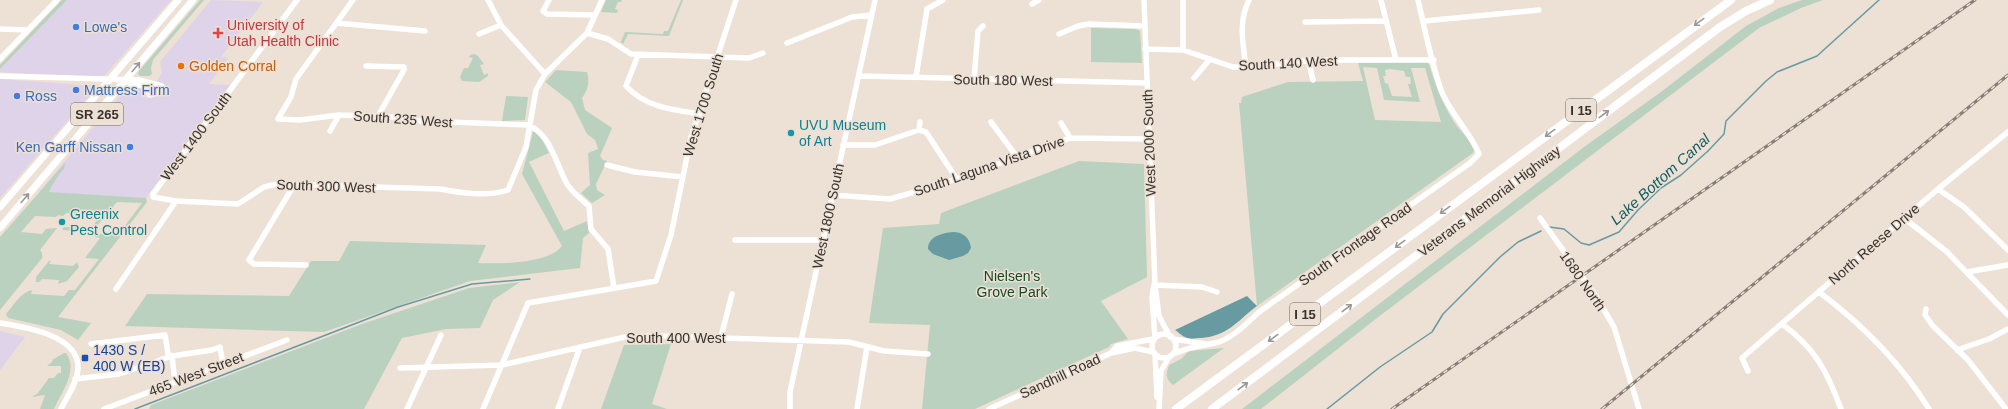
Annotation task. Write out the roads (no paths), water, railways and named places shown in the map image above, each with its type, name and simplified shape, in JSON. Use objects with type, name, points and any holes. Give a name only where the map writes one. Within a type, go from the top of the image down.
[{"type":"highway","name":"Veterans Memorial Highway","points":[[1177,408],[1731,0]]},
{"type":"highway","name":"Veterans Memorial Highway","points":[[1212,409],[1720,27],[1742,13],[1770,0]]},
{"type":"main road","name":"SR 265","points":[[0,207],[178,0]]},
{"type":"main road","name":"SR 265","points":[[0,228],[193,0]]},
{"type":"street","points":[[0,59],[57,0]]},
{"type":"street","name":"West 1400 South","points":[[153,194],[297,0]]},
{"type":"street","points":[[336,22],[353,0]]},
{"type":"street","points":[[488,0],[501,24],[545,74]]},
{"type":"street","points":[[549,0],[544,12],[594,15]]},
{"type":"street","points":[[483,409],[528,302],[614,288],[608,249],[591,229],[589,206],[571,190],[551,148],[537,128],[529,125],[534,97],[545,74],[586,33],[602,0]]},
{"type":"street","name":"West 1700 South","points":[[614,288],[656,281],[671,236],[691,137],[700,114],[736,0]]},
{"type":"street","name":"West 1800 South","points":[[790,409],[790,392],[832,195],[860,76],[875,0]]},
{"type":"street","points":[[916,78],[928,9],[943,0]]},
{"type":"street","points":[[1032,4],[1039,0]]},
{"type":"street","name":"West 2000 South","points":[[1144,0],[1148,139],[1155,285],[1159,316],[1171,338]]},
{"type":"street","points":[[1183,50],[1184,0]]},
{"type":"street","points":[[1246,67],[1241,23],[1242,15],[1250,0]]},
{"type":"street","points":[[1381,0],[1396,60]]},
{"type":"street","points":[[1418,0],[1434,60]]},
{"type":"street","points":[[1424,21],[1539,10]]},
{"type":"street","points":[[787,43],[852,17],[872,15]]},
{"type":"street","points":[[1305,22],[1386,21]]},
{"type":"street","points":[[336,22],[424,31]]},
{"type":"street","name":"South 235 West","points":[[336,22],[296,79],[291,97],[278,119],[300,120],[339,115],[398,117],[421,121],[529,125]]},
{"type":"street","points":[[479,34],[501,24]]},
{"type":"street","points":[[1059,34],[1078,26],[1089,24],[1144,26]]},
{"type":"street","points":[[974,79],[978,31],[983,26]]},
{"type":"street","points":[[0,29],[28,30]]},
{"type":"street","points":[[586,33],[608,38],[622,50],[638,55],[749,58],[763,53]]},
{"type":"street","name":"South 140 West","points":[[1145,49],[1183,50],[1233,67],[1246,67],[1308,60],[1434,60]]},
{"type":"street","points":[[638,55],[626,86],[632,94],[651,103],[700,114]]},
{"type":"street","points":[[1194,78],[1210,59]]},
{"type":"street","points":[[1308,60],[1313,80]]},
{"type":"street","name":"South Frontage Road","points":[[1176,353],[1182,349],[1199,347],[1220,341],[1232,335],[1259,312],[1470,163],[1479,154],[1474,141],[1458,121],[1445,100],[1439,83],[1434,60]]},
{"type":"street","points":[[366,66],[404,67],[404,70],[378,116]]},
{"type":"street","points":[[0,76],[146,80],[162,86],[162,89],[158,93],[150,94],[144,86],[131,84],[126,80]]},
{"type":"street","name":"South 180 West","points":[[860,76],[1146,83]]},
{"type":"street","points":[[330,132],[339,115]]},
{"type":"street","points":[[919,130],[920,122]]},
{"type":"street","points":[[991,122],[1017,157]]},
{"type":"street","points":[[1060,123],[1070,138]]},
{"type":"street","name":"South 300 West","points":[[153,194],[155,198],[176,201],[238,204],[266,185],[294,184],[440,189],[469,193],[499,193],[508,190],[524,154],[529,125]]},
{"type":"street","points":[[844,145],[875,145],[919,130],[926,132],[956,178]]},
{"type":"street","name":"North Reese Drive","points":[[1748,370],[1742,358],[1938,189],[2008,132]]},
{"type":"street","name":"South Laguna Vista Drive","points":[[832,195],[872,199],[890,199],[956,178],[1070,138],[1097,137],[1148,139]]},
{"type":"street","points":[[607,165],[635,172],[683,177]]},
{"type":"street","points":[[294,184],[250,258],[250,262],[254,264],[306,266]]},
{"type":"street","points":[[1938,189],[1964,207],[2008,250]]},
{"type":"street","points":[[116,289],[144,252],[152,235],[176,201]]},
{"type":"street","name":"1680 North","points":[[1540,218],[1557,244],[1596,296],[1614,327],[1639,409]]},
{"type":"street","points":[[1904,218],[1924,231],[1967,272],[2008,315]]},
{"type":"street","points":[[735,240],[823,240]]},
{"type":"street","points":[[1967,272],[2008,265]]},
{"type":"street","points":[[1155,285],[1202,287],[1217,292]]},
{"type":"street","name":"West 2000 South","points":[[1154,338],[1156,322],[1152,292],[1155,285]]},
{"type":"street","points":[[1819,292],[1845,311],[1888,354],[1915,386],[1930,409]]},
{"type":"street","points":[[722,337],[732,294]]},
{"type":"street","points":[[1926,309],[1925,315],[1933,326],[1968,360],[2006,409]]},
{"type":"street","points":[[0,323],[59,339],[69,345],[74,353],[78,369],[75,379],[60,409]]},
{"type":"street","points":[[1782,324],[1799,335],[1810,346],[1824,366],[1841,409]]},
{"type":"street","points":[[1957,350],[1989,339],[2008,330]]},
{"type":"street","points":[[90,344],[165,335],[168,354],[172,356],[175,382]]},
{"type":"street","points":[[407,409],[441,335]]},
{"type":"street","points":[[1154,353],[1162,357],[1168,357],[1176,353],[1177,345],[1171,338],[1162,335],[1154,338],[1151,345],[1154,353],[1154,384],[1159,407]]},
{"type":"street","name":"South 400 West","points":[[400,368],[427,366],[502,365],[625,337],[657,336],[849,342],[884,351],[928,354]]},
{"type":"street","name":"Sandhill Road","points":[[1111,353],[1117,346],[1154,338]]},
{"type":"street","name":"South Frontage Road","points":[[1171,338],[1187,342],[1208,344]]},
{"type":"street","name":"465 West Street","points":[[104,409],[287,340]]},
{"type":"street","points":[[75,379],[119,374],[172,356],[212,350],[220,347],[223,364]]},
{"type":"street","points":[[558,409],[580,347]]},
{"type":"street","points":[[857,409],[867,347]]},
{"type":"street","name":"1680 North","points":[[1620,347],[1621,363],[1635,409]]},
{"type":"street","name":"Sandhill Road","points":[[989,409],[1111,353],[1135,348],[1154,353]]},
{"type":"street","points":[[1159,407],[1161,371],[1168,357]]},
{"type":"water","points":[[953,232],[963,234],[968,239],[971,248],[968,253],[949,260],[933,254],[928,249],[930,241],[933,238],[941,234]]},
{"type":"water","points":[[1247,296],[1257,306],[1225,331],[1210,337],[1191,339],[1175,330]]},
{"type":"waterway","name":"Lake Bottom Canal","points":[[1549,227],[1564,229],[1581,243],[1589,245],[1619,232],[1638,210],[1661,188],[1681,175],[1708,151],[1724,134],[1726,121],[1766,81],[1777,72],[1817,56],[1879,0]]},
{"type":"waterway","name":"Lake Bottom Canal","points":[[1327,409],[1380,367],[1432,332],[1443,314],[1500,257],[1518,242],[1541,231]]},
{"type":"waterway","points":[[135,409],[398,307],[472,284],[530,279]]},
{"type":"railway","points":[[1392,409],[1975,0]]},
{"type":"railway","points":[[1602,409],[2008,75]]},
{"type":"place","name":"Lowe's","points":[[76,27]]},
{"type":"place","name":"University of Utah Health Clinic","points":[[218,33]]},
{"type":"place","name":"Golden Corral","points":[[181,66]]},
{"type":"place","name":"Mattress Firm","points":[[76,90]]},
{"type":"place","name":"Ross","points":[[17,96]]},
{"type":"place","name":"UVU Museum of Art","points":[[791,133]]},
{"type":"place","name":"Ken Garff Nissan","points":[[130,147]]},
{"type":"place","name":"Greenix Pest Control","points":[[62,222]]},
{"type":"place","name":"1430 S / 400 W (EB)","points":[[85,358]]},
{"type":"park label","name":"Nielsen's Grove Park","points":[[1012,284]]}]
